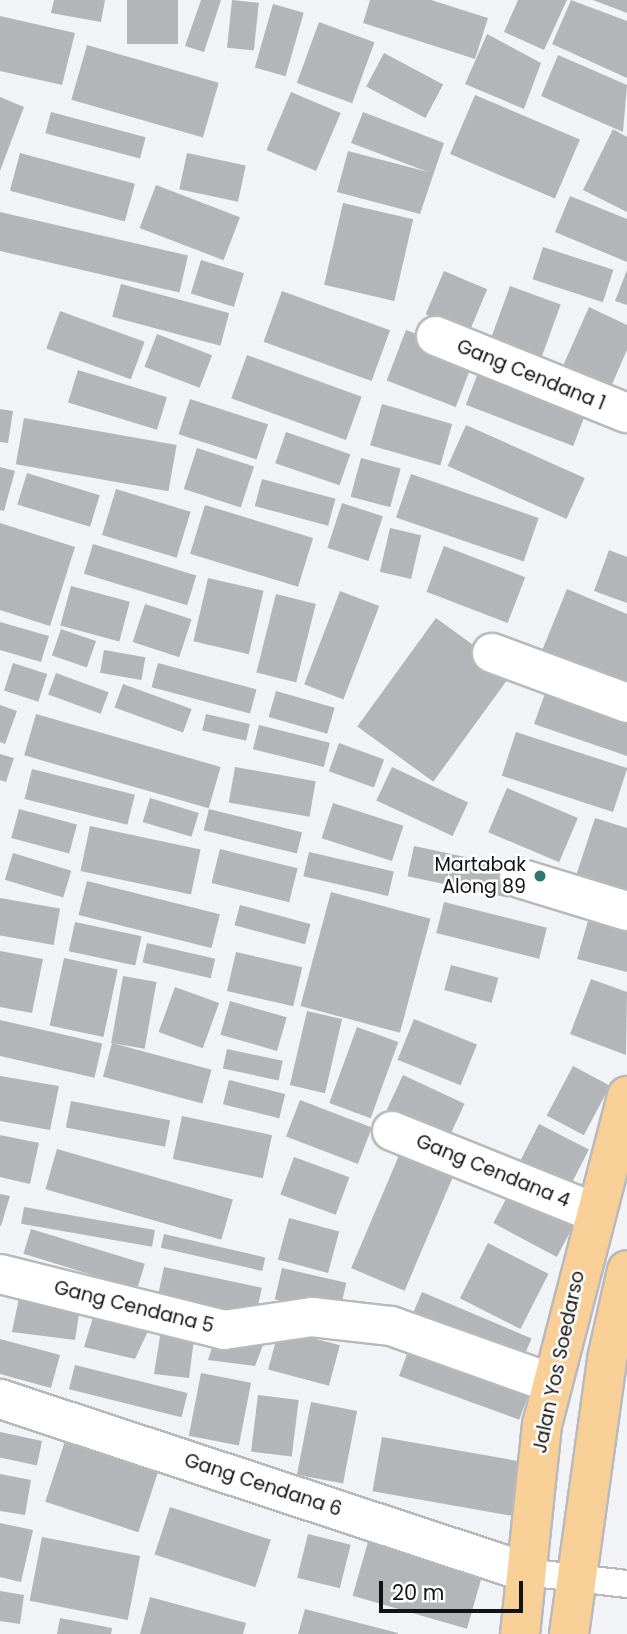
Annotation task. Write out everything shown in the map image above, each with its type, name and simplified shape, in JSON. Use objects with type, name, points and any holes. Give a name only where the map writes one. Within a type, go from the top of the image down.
[{"type":"highway","name":"Jalan Yos Soedarso","points":[[520,1634],[551,1383],[593,1212],[626,1100]]},
{"type":"highway","points":[[569,1634],[574,1580],[607,1359],[627,1270]]},
{"type":"street","name":"Gang Cendana 1","points":[[436,336],[627,413]]},
{"type":"street","points":[[492,653],[627,703]]},
{"type":"street","points":[[519,878],[627,911]]},
{"type":"street","name":"Gang Cendana 4","points":[[392,1131],[593,1212]]},
{"type":"street","name":"Gang Cendana 5","points":[[0,1273],[224,1329],[312,1317],[391,1326],[551,1383]]},
{"type":"street","name":"Gang Cendana 6","points":[[0,1399],[526,1572]]},
{"type":"lane","points":[[526,1572],[574,1580],[627,1584]]},
{"type":"building","points":[[54,0],[105,0],[101,22],[51,13]]},
{"type":"building","points":[[127,0],[178,0],[178,44],[127,44]]},
{"type":"building","points":[[201,0],[221,0],[204,52],[185,46]]},
{"type":"building","points":[[232,0],[259,3],[254,51],[227,48]]},
{"type":"building","points":[[370,0],[431,0],[488,18],[475,59],[363,23]]},
{"type":"building","points":[[518,0],[567,0],[544,50],[504,32]]},
{"type":"building","points":[[571,0],[627,21],[627,78],[552,44]]},
{"type":"building","points":[[593,0],[627,0],[627,13]]},
{"type":"building","points":[[273,4],[304,13],[286,76],[255,67]]},
{"type":"building","points":[[0,16],[75,33],[62,85],[0,71]]},
{"type":"building","points":[[319,22],[374,42],[352,103],[297,83]]},
{"type":"building","points":[[487,34],[541,63],[524,109],[465,84]]},
{"type":"building","points":[[87,45],[219,83],[203,138],[71,100]]},
{"type":"building","points":[[384,53],[443,84],[425,118],[366,87]]},
{"type":"building","points":[[558,55],[627,85],[623,132],[541,96]]},
{"type":"building","points":[[291,92],[341,113],[316,171],[266,150]]},
{"type":"building","points":[[475,95],[580,140],[555,198],[450,154]]},
{"type":"building","points":[[0,97],[24,107],[0,171]]},
{"type":"building","points":[[51,112],[146,137],[140,159],[45,133]]},
{"type":"building","points":[[363,112],[444,143],[420,214],[337,192],[348,151],[428,172],[351,143]]},
{"type":"building","points":[[613,129],[627,137],[627,212],[583,190]]},
{"type":"building","points":[[20,153],[135,184],[125,221],[10,191]]},
{"type":"building","points":[[187,153],[246,165],[238,202],[179,189]]},
{"type":"building","points":[[156,185],[240,217],[224,260],[140,228]]},
{"type":"building","points":[[570,196],[627,219],[627,262],[555,232]]},
{"type":"building","points":[[343,203],[413,219],[394,301],[324,285]]},
{"type":"building","points":[[0,212],[188,255],[180,292],[0,251]]},
{"type":"building","points":[[543,247],[613,270],[603,302],[532,279]]},
{"type":"building","points":[[201,260],[244,273],[234,307],[191,293]]},
{"type":"building","points":[[627,270],[627,305],[615,301]]},
{"type":"building","points":[[444,271],[487,289],[469,333],[426,314]]},
{"type":"building","points":[[121,284],[229,313],[220,346],[112,317]]},
{"type":"building","points":[[510,286],[561,304],[540,363],[489,344]]},
{"type":"building","points":[[282,291],[390,330],[372,381],[264,342]]},
{"type":"building","points":[[589,307],[627,325],[627,350],[610,389],[562,368]]},
{"type":"building","points":[[60,311],[145,342],[131,379],[46,349]]},
{"type":"building","points":[[406,330],[475,357],[456,407],[387,380]]},
{"type":"building","points":[[157,334],[212,355],[200,388],[144,367]]},
{"type":"building","points":[[247,355],[362,397],[346,440],[231,398]]},
{"type":"building","points":[[483,360],[590,401],[573,446],[466,405]]},
{"type":"building","points":[[78,370],[167,397],[157,430],[68,403]]},
{"type":"building","points":[[190,399],[268,424],[257,460],[179,434]]},
{"type":"building","points":[[382,404],[452,424],[440,465],[370,445]]},
{"type":"building","points":[[0,409],[13,411],[8,443],[0,442]]},
{"type":"building","points":[[24,418],[177,445],[168,491],[16,464]]},
{"type":"building","points":[[466,425],[585,478],[566,519],[448,466]]},
{"type":"building","points":[[286,432],[350,454],[340,485],[275,463]]},
{"type":"building","points":[[197,448],[254,467],[241,507],[184,489]]},
{"type":"building","points":[[361,458],[401,469],[390,507],[351,497]]},
{"type":"building","points":[[0,467],[15,471],[4,511],[0,510]]},
{"type":"building","points":[[27,473],[100,495],[90,527],[17,505]]},
{"type":"building","points":[[411,474],[539,518],[524,561],[396,517]]},
{"type":"building","points":[[262,479],[335,499],[328,526],[255,506]]},
{"type":"building","points":[[116,489],[191,512],[177,558],[102,535]]},
{"type":"building","points":[[342,503],[383,516],[368,561],[327,548]]},
{"type":"building","points":[[205,505],[313,538],[298,587],[190,554]]},
{"type":"building","points":[[0,523],[75,547],[50,626],[0,610]]},
{"type":"building","points":[[390,528],[421,535],[411,579],[380,572]]},
{"type":"building","points":[[93,544],[196,576],[187,605],[84,574]]},
{"type":"building","points":[[444,546],[525,577],[508,623],[426,592]]},
{"type":"building","points":[[609,550],[627,557],[627,603],[594,591]]},
{"type":"building","points":[[208,578],[264,591],[249,654],[193,641]]},
{"type":"building","points":[[71,586],[130,602],[119,641],[60,626]]},
{"type":"building","points":[[567,589],[627,614],[627,699],[537,663]]},
{"type":"building","points":[[340,591],[379,606],[343,699],[304,684]]},
{"type":"building","points":[[276,594],[316,604],[296,683],[256,673]]},
{"type":"building","points":[[145,604],[192,619],[179,657],[133,642]]},
{"type":"building","points":[[436,618],[512,673],[433,782],[357,726]]},
{"type":"building","points":[[0,622],[49,636],[41,662],[0,650]]},
{"type":"building","points":[[61,629],[96,641],[87,668],[52,655]]},
{"type":"building","points":[[104,650],[145,657],[141,680],[100,673]]},
{"type":"building","points":[[13,663],[47,674],[38,702],[4,691]]},
{"type":"building","points":[[158,663],[257,689],[250,714],[152,687]]},
{"type":"building","points":[[56,673],[109,692],[101,714],[48,695]]},
{"type":"building","points":[[123,684],[192,709],[183,732],[114,707]]},
{"type":"building","points":[[548,685],[627,712],[627,756],[534,724]]},
{"type":"building","points":[[276,691],[335,708],[327,734],[269,717]]},
{"type":"building","points":[[0,705],[17,711],[5,744],[0,742]]},
{"type":"building","points":[[36,714],[221,767],[209,808],[24,755]]},
{"type":"building","points":[[206,714],[250,724],[246,741],[202,731]]},
{"type":"building","points":[[259,725],[330,743],[324,767],[253,749]]},
{"type":"building","points":[[516,732],[627,768],[613,812],[502,776]]},
{"type":"building","points":[[339,743],[384,759],[374,788],[329,771]]},
{"type":"building","points":[[0,754],[14,758],[6,782],[0,780]]},
{"type":"building","points":[[235,767],[316,781],[310,817],[229,802]]},
{"type":"building","points":[[392,767],[468,802],[452,836],[376,801]]},
{"type":"building","points":[[32,769],[135,795],[127,825],[25,799]]},
{"type":"building","points":[[507,788],[578,818],[559,862],[488,832]]},
{"type":"building","points":[[150,798],[199,813],[191,837],[143,822]]},
{"type":"building","points":[[333,803],[403,826],[392,861],[322,838]]},
{"type":"building","points":[[19,809],[77,825],[69,854],[11,838]]},
{"type":"building","points":[[209,809],[302,832],[297,854],[204,830]]},
{"type":"building","points":[[595,818],[627,828],[627,895],[575,879]]},
{"type":"building","points":[[90,826],[201,849],[191,894],[80,871]]},
{"type":"building","points":[[414,846],[515,867],[508,898],[408,876]]},
{"type":"building","points":[[220,849],[298,868],[289,902],[212,883]]},
{"type":"building","points":[[309,852],[394,872],[388,896],[303,876]]},
{"type":"building","points":[[13,853],[71,871],[63,898],[5,880]]},
{"type":"building","points":[[87,881],[220,914],[211,948],[79,915]]},
{"type":"building","points":[[331,892],[430,919],[400,1033],[300,1006]]},
{"type":"building","points":[[0,898],[60,909],[54,945],[0,936]]},
{"type":"building","points":[[444,902],[547,928],[539,959],[436,933]]},
{"type":"building","points":[[240,905],[311,924],[305,944],[235,925]]},
{"type":"building","points":[[588,921],[627,932],[627,972],[577,959]]},
{"type":"building","points":[[75,922],[142,936],[135,965],[69,951]]},
{"type":"building","points":[[147,943],[215,959],[211,978],[143,962]]},
{"type":"building","points":[[0,951],[43,959],[32,1013],[0,1007]]},
{"type":"building","points":[[236,952],[302,967],[293,1006],[227,991]]},
{"type":"building","points":[[64,958],[118,969],[103,1037],[50,1025]]},
{"type":"building","points":[[451,965],[498,978],[492,1003],[444,990]]},
{"type":"building","points":[[123,976],[156,982],[145,1049],[111,1043]]},
{"type":"building","points":[[591,979],[627,992],[626,1055],[570,1034]]},
{"type":"building","points":[[175,987],[219,1003],[203,1048],[159,1032]]},
{"type":"building","points":[[230,1001],[287,1017],[277,1051],[220,1035]]},
{"type":"building","points":[[307,1011],[342,1019],[325,1093],[290,1085]]},
{"type":"building","points":[[414,1019],[477,1044],[461,1085],[398,1060]]},
{"type":"building","points":[[0,1020],[102,1044],[94,1078],[0,1056]]},
{"type":"building","points":[[357,1027],[398,1042],[371,1118],[329,1103]]},
{"type":"building","points":[[112,1043],[211,1070],[202,1103],[103,1077]]},
{"type":"building","points":[[227,1049],[283,1061],[279,1080],[223,1069]]},
{"type":"building","points":[[573,1066],[610,1086],[584,1135],[547,1115]]},
{"type":"building","points":[[403,1075],[465,1104],[449,1138],[387,1109]]},
{"type":"building","points":[[0,1076],[59,1086],[50,1130],[0,1121]]},
{"type":"building","points":[[229,1080],[285,1094],[279,1118],[223,1104]]},
{"type":"building","points":[[300,1100],[372,1128],[358,1164],[286,1136]]},
{"type":"building","points":[[71,1101],[170,1120],[165,1147],[66,1128]]},
{"type":"building","points":[[182,1116],[272,1135],[263,1178],[173,1159]]},
{"type":"building","points":[[539,1124],[589,1149],[564,1198],[514,1172]]},
{"type":"building","points":[[0,1135],[39,1143],[30,1184],[0,1177]]},
{"type":"building","points":[[57,1149],[233,1199],[221,1240],[45,1189]]},
{"type":"building","points":[[400,1153],[453,1176],[405,1291],[351,1268]]},
{"type":"building","points":[[294,1157],[349,1177],[336,1215],[280,1195]]},
{"type":"building","points":[[513,1186],[577,1220],[557,1257],[493,1223]]},
{"type":"building","points":[[0,1194],[10,1196],[1,1226],[0,1226]]},
{"type":"building","points":[[24,1207],[155,1230],[152,1247],[21,1224]]},
{"type":"building","points":[[289,1218],[339,1231],[328,1273],[278,1260]]},
{"type":"building","points":[[31,1229],[145,1264],[137,1289],[23,1254]]},
{"type":"building","points":[[164,1234],[265,1257],[262,1271],[161,1248]]},
{"type":"building","points":[[488,1243],[549,1274],[520,1329],[460,1298]]},
{"type":"building","points":[[164,1267],[262,1288],[256,1315],[158,1294]]},
{"type":"building","points":[[282,1268],[346,1283],[339,1314],[275,1299]]},
{"type":"building","points":[[422,1292],[532,1338],[519,1368],[409,1321]]},
{"type":"building","points":[[20,1293],[80,1308],[75,1340],[12,1332]]},
{"type":"building","points":[[94,1314],[149,1329],[135,1359],[84,1347]]},
{"type":"building","points":[[279,1329],[340,1345],[329,1386],[268,1370]]},
{"type":"building","points":[[161,1330],[194,1339],[189,1378],[154,1374]]},
{"type":"building","points":[[0,1339],[60,1355],[51,1388],[0,1374]]},
{"type":"building","points":[[265,1340],[255,1366],[208,1360],[213,1344]]},
{"type":"building","points":[[411,1343],[531,1387],[519,1420],[399,1376]]},
{"type":"building","points":[[75,1365],[188,1393],[182,1417],[69,1389]]},
{"type":"building","points":[[201,1373],[251,1383],[239,1446],[189,1436]]},
{"type":"building","points":[[258,1395],[299,1400],[292,1457],[251,1452]]},
{"type":"building","points":[[311,1402],[357,1411],[343,1484],[297,1475]]},
{"type":"building","points":[[0,1432],[42,1441],[37,1465],[0,1458]]},
{"type":"building","points":[[382,1437],[531,1463],[521,1517],[372,1491]]},
{"type":"building","points":[[65,1441],[158,1471],[138,1532],[45,1502]]},
{"type":"building","points":[[0,1474],[31,1480],[25,1515],[0,1511]]},
{"type":"building","points":[[170,1507],[271,1540],[255,1587],[155,1555]]},
{"type":"building","points":[[0,1523],[33,1530],[21,1582],[0,1577]]},
{"type":"building","points":[[308,1534],[351,1545],[340,1588],[297,1578]]},
{"type":"building","points":[[42,1537],[140,1556],[128,1620],[30,1601]]},
{"type":"building","points":[[368,1542],[482,1575],[467,1629],[353,1596]]},
{"type":"building","points":[[0,1591],[24,1595],[20,1624],[0,1621]]},
{"type":"building","points":[[150,1597],[246,1623],[243,1634],[140,1634]]},
{"type":"building","points":[[305,1609],[398,1633],[398,1634],[298,1634]]},
{"type":"building","points":[[60,1618],[112,1628],[111,1634],[57,1634]]},
{"type":"place","name":"Martabak Along 89","points":[[540,876]]}]
